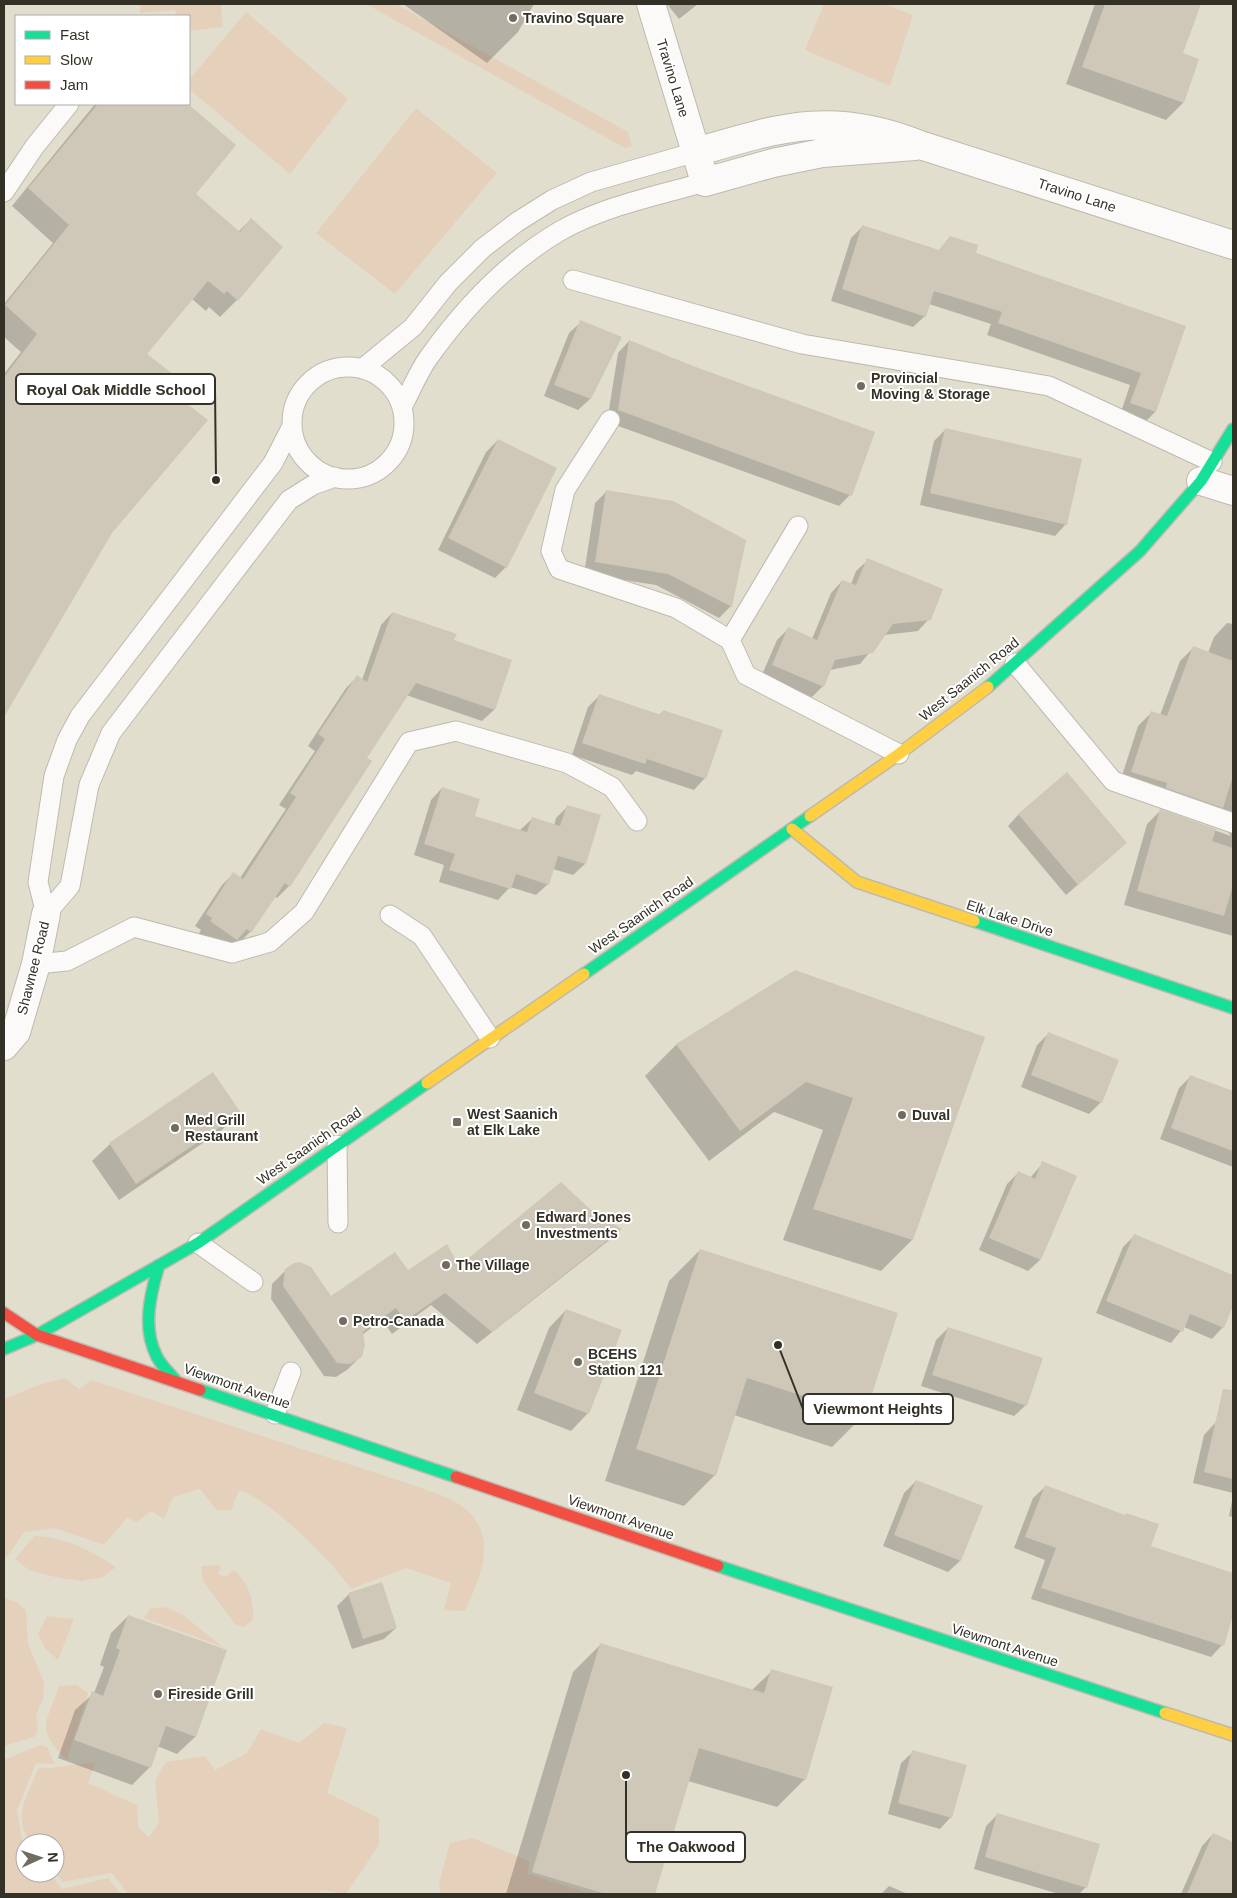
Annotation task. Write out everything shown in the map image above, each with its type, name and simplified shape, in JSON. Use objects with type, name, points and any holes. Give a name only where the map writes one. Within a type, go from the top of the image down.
[{"type":"street","name":"Travino Lane","points":[[651,4],[705,182],[774,163],[822,153],[886,150],[920,145]]},
{"type":"street","name":"Travino Lane","points":[[696,152],[755,134],[809,124],[850,125],[890,133],[920,145],[1233,245]]},
{"type":"street","name":"West Saanich Road","points":[[4,1349],[37,1335],[198,1243],[899,754],[998,679],[1140,551],[1207,471],[1233,429]]},
{"type":"street","points":[[1207,471],[1233,491]]},
{"type":"street","name":"Elk Lake Drive","points":[[792,829],[857,882],[1233,1008]]},
{"type":"street","name":"Shawnee Road","points":[[4,1046],[16,1032],[36,964],[46,914]]},
{"type":"street","points":[[160,1265],[149,1300],[151,1333],[157,1357],[178,1382]]},
{"type":"street","name":"Viewmont Avenue","points":[[4,1313],[37,1335],[809,1596],[1233,1736]]},
{"type":"lane","points":[[4,192],[35,146],[68,105]]},
{"type":"lane","points":[[362,369],[413,327],[448,283],[476,255],[517,222],[552,200],[592,182],[696,152]]},
{"type":"lane","points":[[402,407],[428,358],[491,284],[528,253],[561,231],[602,213],[705,182]]},
{"type":"lane","points":[[573,280],[802,344],[1049,386],[1207,471]]},
{"type":"lane","points":[[345,367],[362,369],[380,376],[394,390],[402,407],[404,424],[402,440],[394,455],[382,467],[368,476],[352,479],[335,477],[319,470],[305,458],[296,443],[292,426],[294,408],[302,392],[313,380],[328,371],[345,367]]},
{"type":"lane","points":[[610,420],[565,490],[551,551],[559,569],[676,608],[730,640],[746,675],[899,754]]},
{"type":"lane","points":[[46,914],[38,882],[54,776],[67,740],[80,716],[273,463],[292,426]]},
{"type":"lane","points":[[46,914],[70,886],[89,785],[111,733],[289,500],[314,485],[335,477]]},
{"type":"lane","points":[[730,640],[798,526]]},
{"type":"lane","points":[[1015,663],[1113,781],[1233,823]]},
{"type":"lane","points":[[36,964],[67,961],[134,927],[232,953],[270,942],[304,912],[409,742],[456,731],[567,763],[612,787],[637,821]]},
{"type":"lane","points":[[390,915],[422,936],[490,1038]]},
{"type":"lane","points":[[337,1145],[338,1223]]},
{"type":"lane","points":[[198,1243],[254,1282]]},
{"type":"lane","points":[[275,1414],[291,1372]]},
{"type":"shaded area","points":[[140,4],[221,4],[223,27],[190,31],[190,15],[176,15],[175,10],[140,13]]},
{"type":"shaded area","points":[[366,4],[396,4],[628,132],[632,146],[625,148]]},
{"type":"shaded area","points":[[824,4],[883,4],[913,15],[890,86],[805,50]]},
{"type":"shaded area","points":[[246,12],[348,99],[290,174],[190,90],[190,79]]},
{"type":"shaded area","points":[[416,108],[497,173],[395,294],[316,233]]},
{"type":"shaded area","points":[[65,1378],[79,1389],[91,1380],[410,1484],[450,1499],[466,1510],[477,1522],[483,1535],[482,1564],[478,1580],[465,1611],[444,1610],[451,1583],[406,1568],[351,1589],[330,1563],[300,1533],[267,1506],[239,1490],[231,1510],[217,1510],[200,1489],[173,1497],[164,1519],[151,1511],[137,1522],[127,1518],[104,1545],[55,1528],[24,1532],[7,1557],[4,1554],[4,1399],[41,1384]]},
{"type":"shaded area","points":[[34,1536],[57,1539],[77,1545],[116,1567],[103,1577],[81,1581],[59,1578],[29,1570],[15,1559]]},
{"type":"shaded area","points":[[221,1565],[218,1574],[226,1577],[234,1570],[250,1592],[253,1620],[244,1627],[236,1625],[203,1581],[201,1566]]},
{"type":"shaded area","points":[[4,1598],[17,1602],[26,1610],[28,1644],[44,1682],[43,1699],[36,1715],[38,1729],[34,1737],[4,1746]]},
{"type":"shaded area","points":[[166,1607],[183,1615],[223,1647],[144,1618],[150,1609]]},
{"type":"shaded area","points":[[47,1616],[74,1619],[58,1660],[45,1648],[38,1634]]},
{"type":"shaded area","points":[[77,1685],[88,1693],[67,1760],[50,1741],[46,1726],[47,1718],[59,1686]]},
{"type":"shaded area","points":[[324,1723],[347,1728],[327,1793],[379,1818],[379,1845],[346,1894],[321,1890],[318,1894],[128,1894],[112,1873],[65,1882],[65,1833],[25,1833],[22,1824],[23,1806],[39,1768],[95,1763],[88,1783],[137,1805],[138,1827],[149,1837],[159,1823],[155,1781],[166,1762],[205,1756],[215,1770],[247,1753],[261,1729],[299,1743]]},
{"type":"shaded area","points":[[40,1745],[47,1747],[55,1764],[36,1763],[17,1810],[21,1833],[15,1833],[15,1883],[58,1883],[62,1889],[108,1878],[121,1894],[4,1894],[4,1760]]},
{"type":"shaded area","points":[[473,1838],[529,1861],[528,1874],[591,1894],[441,1894],[439,1883],[450,1843]]},
{"type":"building","points":[[1105,4],[1201,4],[1183,53],[1199,59],[1184,103],[1082,67]]},
{"type":"building","points":[[97,105],[189,105],[236,145],[196,194],[240,232],[251,218],[283,247],[238,301],[227,291],[224,294],[208,281],[147,354],[182,381],[173,393],[208,420],[112,533],[4,717],[4,377],[37,334],[5,305],[69,225],[28,188]]},
{"type":"building","points":[[862,225],[939,250],[950,236],[978,245],[976,253],[1186,326],[1156,412],[1130,403],[1141,373],[998,323],[1002,312],[934,291],[926,317],[842,289]]},
{"type":"building","points":[[580,320],[622,337],[591,399],[554,385]]},
{"type":"building","points":[[629,340],[693,366],[875,432],[852,496],[618,410]]},
{"type":"building","points":[[945,428],[1082,459],[1067,525],[930,493]]},
{"type":"building","points":[[498,439],[557,468],[507,568],[448,538]]},
{"type":"building","points":[[606,490],[673,501],[746,540],[732,607],[668,574],[595,562]]},
{"type":"building","points":[[867,558],[943,589],[931,620],[893,624],[873,653],[835,660],[824,687],[772,665],[788,627],[817,640],[842,580],[856,585]]},
{"type":"building","points":[[392,612],[457,634],[454,640],[512,660],[495,710],[416,683],[367,758],[372,761],[290,887],[285,883],[251,933],[247,929],[237,940],[210,921],[212,918],[206,914],[233,872],[243,879],[296,797],[290,793],[325,739],[318,734],[357,675],[367,682]]},
{"type":"building","points":[[1193,646],[1233,661],[1233,776],[1223,808],[1166,788],[1167,783],[1131,772],[1151,711],[1167,716]]},
{"type":"building","points":[[599,694],[661,715],[663,710],[723,730],[706,779],[647,759],[645,764],[582,743]]},
{"type":"building","points":[[1067,772],[1127,843],[1078,885],[1018,814]]},
{"type":"building","points":[[442,787],[480,799],[475,816],[527,832],[532,817],[560,826],[567,805],[601,815],[586,864],[558,856],[549,885],[516,874],[511,889],[449,870],[455,854],[424,844]]},
{"type":"building","points":[[1160,809],[1216,829],[1212,841],[1233,848],[1233,885],[1224,916],[1137,891]]},
{"type":"building","name":"Duval","points":[[795,970],[985,1037],[913,1240],[813,1209],[853,1098],[806,1082],[740,1131],[676,1044]]},
{"type":"building","points":[[1048,1032],[1119,1060],[1102,1103],[1031,1075]]},
{"type":"building","name":"Med Grill Restaurant","points":[[213,1072],[241,1113],[136,1184],[109,1143]]},
{"type":"building","points":[[1190,1075],[1233,1091],[1233,1151],[1171,1128]]},
{"type":"building","points":[[1042,1161],[1077,1176],[1041,1260],[989,1238],[1018,1171],[1035,1179]]},
{"type":"building","points":[[561,1182],[590,1209],[622,1229],[492,1332],[445,1293],[405,1321],[396,1308],[363,1332],[365,1345],[362,1357],[350,1364],[337,1363],[283,1286],[285,1269],[294,1263],[300,1262],[311,1267],[331,1296],[395,1252],[408,1270],[447,1244],[459,1266]]},
{"type":"building","points":[[1134,1234],[1233,1275],[1233,1306],[1224,1328],[1190,1314],[1183,1332],[1106,1301]]},
{"type":"building","points":[[700,1249],[898,1313],[865,1416],[747,1378],[716,1476],[636,1449]]},
{"type":"building","name":"BCEHS Station 121","points":[[566,1309],[622,1330],[589,1414],[534,1393]]},
{"type":"building","points":[[948,1327],[1043,1358],[1027,1406],[932,1375]]},
{"type":"building","points":[[1223,1389],[1233,1390],[1233,1479],[1204,1472]]},
{"type":"building","points":[[916,1480],[983,1506],[961,1561],[894,1535]]},
{"type":"building","points":[[1045,1485],[1125,1515],[1126,1513],[1159,1524],[1151,1546],[1233,1573],[1233,1615],[1224,1646],[1041,1588],[1056,1548],[1025,1537]]},
{"type":"building","points":[[382,1582],[397,1628],[363,1639],[348,1593]]},
{"type":"building","name":"Fireside Grill","points":[[128,1615],[227,1650],[196,1737],[166,1726],[151,1768],[74,1740],[92,1691],[103,1696],[120,1650],[116,1648]]},
{"type":"building","points":[[600,1643],[764,1693],[771,1669],[833,1687],[806,1780],[699,1748],[655,1894],[606,1894],[532,1872]]},
{"type":"building","points":[[912,1750],[967,1765],[952,1818],[898,1803]]},
{"type":"building","points":[[997,1813],[1100,1844],[1087,1888],[985,1857]]},
{"type":"building","points":[[1213,1833],[1233,1842],[1233,1894],[1187,1894]]},
{"type":"traffic: fast","points":[[988,687],[1140,551],[1201,481],[1233,429]]},
{"type":"traffic: fast","points":[[584,974],[810,816]]},
{"type":"traffic: fast","points":[[974,921],[1233,1008]]},
{"type":"traffic: fast","points":[[4,1349],[37,1335],[198,1243],[427,1083]]},
{"type":"traffic: fast","points":[[159,1265],[150,1300],[150,1335],[152,1346],[159,1361],[177,1382]]},
{"type":"traffic: fast","points":[[200,1390],[456,1477]]},
{"type":"traffic: fast","points":[[718,1566],[1165,1713]]},
{"type":"traffic: slow","points":[[810,816],[899,754],[988,687]]},
{"type":"traffic: slow","points":[[792,829],[857,882],[974,921]]},
{"type":"traffic: slow","points":[[427,1083],[584,974]]},
{"type":"traffic: slow","points":[[1165,1713],[1233,1735]]},
{"type":"traffic: jam","points":[[4,1313],[37,1335],[200,1390]]},
{"type":"traffic: jam","points":[[456,1477],[718,1566]]},
{"type":"place","name":"Travino Square","points":[[513,18]]},
{"type":"place","name":"Provincial Moving & Storage","points":[[861,386]]},
{"type":"place","name":"Royal Oak Middle School","points":[[216,480]]},
{"type":"place","name":"Duval","points":[[902,1115]]},
{"type":"place","name":"West Saanich at Elk Lake","points":[[457,1122]]},
{"type":"place","name":"Med Grill Restaurant","points":[[175,1128]]},
{"type":"place","name":"Edward Jones Investments","points":[[526,1225]]},
{"type":"place","name":"The Village","points":[[446,1265]]},
{"type":"place","name":"Petro-Canada","points":[[343,1321]]},
{"type":"place","name":"Viewmont Heights","points":[[778,1345]]},
{"type":"place","name":"BCEHS Station 121","points":[[578,1362]]},
{"type":"place","name":"Fireside Grill","points":[[158,1694]]},
{"type":"place","name":"The Oakwood","points":[[626,1775]]}]
